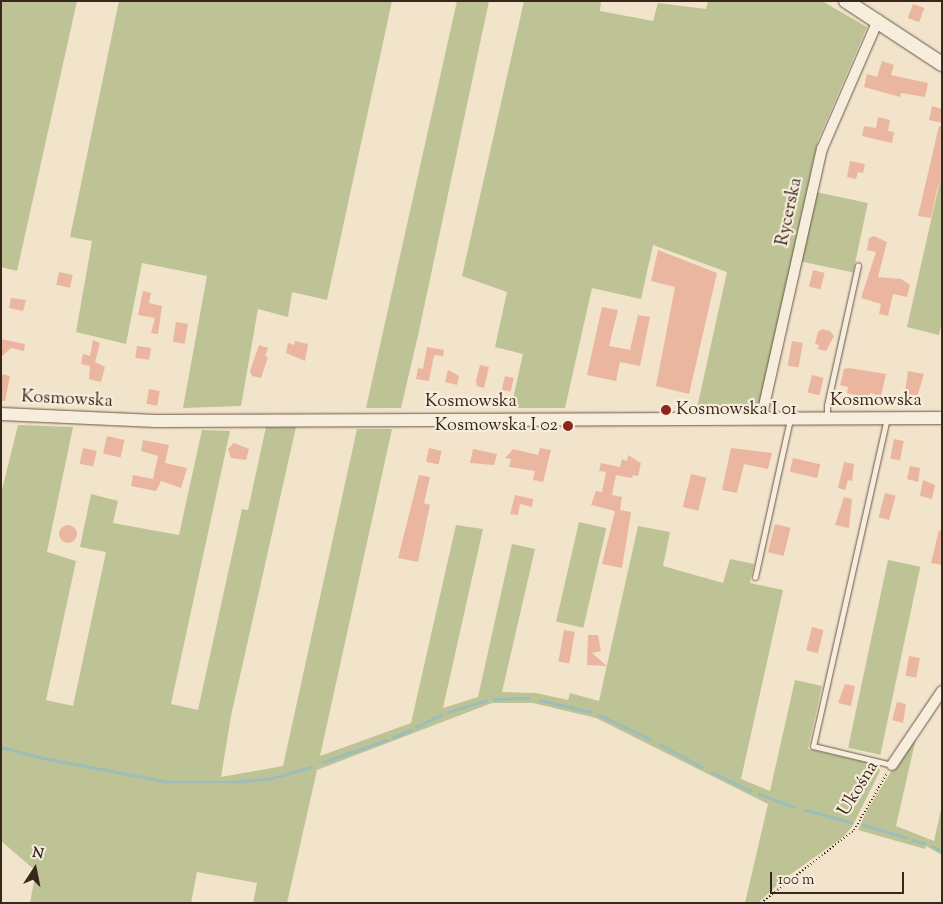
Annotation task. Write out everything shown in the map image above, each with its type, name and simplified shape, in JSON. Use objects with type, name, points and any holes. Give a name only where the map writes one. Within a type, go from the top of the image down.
[{"type":"main road","points":[[846,1],[878,20],[942,64]]},
{"type":"street","name":"Rycerska","points":[[761,419],[822,149],[878,20]]},
{"type":"street","name":"Kosmowska","points":[[1,414],[156,421],[942,418]]},
{"type":"street","name":"Ukośna","points":[[892,765],[942,691]]},
{"type":"lane","points":[[827,418],[827,405],[858,265]]},
{"type":"lane","points":[[755,577],[790,418]]},
{"type":"lane","points":[[887,418],[813,746],[892,765]]},
{"type":"path","name":"Ukośna","points":[[761,903],[854,830],[892,765]]},
{"type":"green space","points":[[1,1],[77,1],[17,271],[1,267]]},
{"type":"green space","points":[[119,1],[392,1],[327,300],[292,292],[288,317],[258,309],[241,406],[183,408],[207,276],[142,263],[126,344],[76,332],[92,241],[70,237]]},
{"type":"green space","points":[[457,1],[489,1],[419,331],[401,408],[366,408]]},
{"type":"green space","points":[[524,1],[601,1],[600,11],[653,21],[658,3],[706,9],[708,1],[822,1],[867,27],[818,140],[761,401],[748,408],[697,408],[727,272],[653,245],[641,299],[592,288],[565,408],[511,408],[523,354],[495,347],[507,292],[462,276]]},
{"type":"green space","points":[[939,185],[942,186],[942,321],[939,335],[907,327]]},
{"type":"green space","points":[[816,192],[868,203],[853,272],[801,261]]},
{"type":"green space","points":[[18,425],[73,427],[47,552],[76,561],[46,700],[73,706],[106,552],[80,547],[91,494],[118,501],[113,523],[179,535],[202,430],[230,431],[171,704],[198,710],[242,509],[248,510],[266,427],[296,427],[231,716],[221,777],[283,766],[357,429],[392,429],[320,756],[411,723],[456,525],[483,529],[443,708],[478,697],[512,544],[535,549],[502,692],[536,693],[568,700],[570,693],[599,701],[638,526],[670,532],[663,566],[723,583],[730,559],[754,564],[750,583],[783,590],[741,779],[770,791],[795,680],[822,686],[808,749],[878,765],[880,771],[852,827],[843,837],[784,879],[758,903],[745,903],[768,804],[596,718],[533,703],[492,703],[317,770],[287,903],[253,903],[257,883],[197,872],[191,903],[30,903],[36,871],[1,841],[1,494]]},
{"type":"green space","points":[[579,522],[606,528],[583,628],[556,621]]},
{"type":"green space","points":[[888,560],[920,567],[880,755],[848,748]]},
{"type":"green space","points":[[918,729],[896,826],[934,841],[942,805],[942,855],[926,846],[925,849],[858,830],[867,810]]},
{"type":"building","points":[[913,4],[924,8],[919,22],[908,18]]},
{"type":"building","points":[[882,61],[894,65],[891,75],[928,83],[925,97],[901,93],[900,97],[864,87],[867,74],[877,77]]},
{"type":"building","points":[[932,106],[942,109],[942,123],[929,120]]},
{"type":"building","points":[[878,117],[890,120],[888,131],[894,132],[892,143],[862,136],[864,126],[876,128]]},
{"type":"building","points":[[939,126],[942,126],[942,186],[938,185],[931,218],[918,216]]},
{"type":"building","points":[[850,161],[865,164],[863,173],[858,172],[856,179],[847,177]]},
{"type":"building","points":[[874,236],[887,242],[878,277],[901,279],[910,285],[907,297],[893,294],[888,316],[879,314],[881,304],[861,298],[876,252],[867,250],[869,238]]},
{"type":"building","points":[[658,250],[717,273],[689,394],[656,386],[675,287],[651,281]]},
{"type":"building","points":[[813,270],[825,273],[821,289],[809,286]]},
{"type":"building","points":[[59,272],[73,275],[70,288],[56,285]]},
{"type":"building","points":[[143,291],[151,293],[149,303],[162,306],[158,334],[151,333],[155,318],[138,315]]},
{"type":"building","points":[[11,298],[26,300],[23,311],[9,308]]},
{"type":"building","points":[[602,307],[618,310],[609,346],[630,350],[638,315],[650,317],[640,366],[620,362],[616,381],[587,375]]},
{"type":"building","points":[[176,322],[188,324],[185,344],[173,342]]},
{"type":"building","points":[[822,329],[830,331],[834,336],[826,351],[818,349],[819,345],[815,344],[818,332]]},
{"type":"building","points":[[1,339],[25,344],[24,351],[11,348],[1,357]]},
{"type":"building","points":[[93,340],[100,343],[95,362],[105,367],[101,382],[89,379],[90,366],[81,364],[83,354],[90,356]]},
{"type":"building","points":[[295,341],[308,344],[305,361],[286,353],[288,343],[294,345]]},
{"type":"building","points":[[792,341],[803,343],[798,368],[788,366]]},
{"type":"building","points":[[259,345],[268,348],[265,356],[268,357],[261,378],[252,376],[250,371]]},
{"type":"building","points":[[137,346],[151,348],[149,360],[135,358]]},
{"type":"building","points":[[427,347],[444,350],[443,356],[434,355],[429,381],[416,379],[418,368],[423,369]]},
{"type":"building","points":[[480,365],[489,367],[484,388],[477,386],[476,381]]},
{"type":"building","points":[[849,368],[886,374],[881,396],[870,393],[869,398],[847,393],[848,387],[840,385],[844,369]]},
{"type":"building","points":[[448,370],[459,376],[457,385],[445,382]]},
{"type":"building","points":[[908,371],[924,374],[916,401],[908,399],[909,394],[905,393]]},
{"type":"building","points":[[1,374],[10,376],[5,401],[1,401]]},
{"type":"building","points":[[812,375],[824,378],[819,395],[808,392]]},
{"type":"building","points":[[505,376],[514,378],[511,392],[502,390]]},
{"type":"building","points":[[149,389],[160,391],[157,406],[146,404]]},
{"type":"building","points":[[107,436],[125,440],[120,458],[103,454]]},
{"type":"building","points":[[894,439],[904,441],[900,461],[890,459]]},
{"type":"building","points":[[143,440],[169,445],[165,463],[187,468],[181,488],[161,481],[156,491],[131,486],[133,475],[153,479],[158,456],[141,451]]},
{"type":"building","points":[[234,443],[249,449],[246,460],[231,458],[228,449]]},
{"type":"building","points":[[83,448],[97,451],[93,467],[80,464]]},
{"type":"building","points":[[429,448],[442,451],[439,465],[426,462]]},
{"type":"building","points":[[540,448],[551,450],[543,482],[533,480],[535,471],[509,467],[511,459],[505,458],[513,449],[538,455]]},
{"type":"building","points":[[731,448],[772,453],[768,469],[744,464],[737,493],[722,490]]},
{"type":"building","points":[[473,449],[497,454],[494,465],[470,463]]},
{"type":"building","points":[[628,455],[641,463],[638,476],[633,475],[632,478],[616,475],[612,495],[622,497],[620,510],[631,512],[622,568],[602,564],[615,511],[591,505],[596,491],[602,492],[606,472],[599,471],[601,463],[620,467],[622,459],[627,461]]},
{"type":"building","points":[[793,458],[820,464],[817,478],[790,472]]},
{"type":"building","points":[[844,462],[854,464],[852,481],[848,480],[845,490],[838,488]]},
{"type":"building","points":[[910,466],[920,468],[918,482],[907,479]]},
{"type":"building","points":[[691,474],[707,478],[698,511],[683,507]]},
{"type":"building","points":[[419,475],[430,477],[424,503],[430,505],[418,562],[398,558]]},
{"type":"building","points":[[923,480],[935,485],[932,499],[920,496]]},
{"type":"building","points":[[885,493],[896,496],[889,520],[879,517]]},
{"type":"building","points":[[515,495],[533,499],[532,507],[520,504],[518,515],[510,514]]},
{"type":"building","points":[[844,497],[852,499],[849,528],[835,525]]},
{"type":"building","points":[[775,524],[791,528],[784,556],[768,552]]},
{"type":"building","points":[[68,525],[74,528],[77,534],[74,540],[68,543],[62,540],[59,534],[62,528]]},
{"type":"building","points":[[939,530],[942,531],[942,565],[931,563]]},
{"type":"building","points":[[812,627],[824,630],[818,653],[806,650]]},
{"type":"building","points":[[564,630],[575,632],[569,663],[558,662]]},
{"type":"building","points":[[588,635],[598,635],[601,651],[592,653],[607,666],[587,665]]},
{"type":"building","points":[[909,656],[920,658],[916,678],[906,676]]},
{"type":"building","points":[[845,684],[855,686],[851,706],[838,703]]},
{"type":"building","points":[[897,702],[906,704],[903,723],[892,720]]},
{"type":"waterway","points":[[494,699],[529,698]]},
{"type":"waterway","points":[[540,700],[591,712]]},
{"type":"waterway","points":[[448,712],[485,701]]},
{"type":"waterway","points":[[416,727],[441,715]]},
{"type":"waterway","points":[[599,715],[650,739]]},
{"type":"waterway","points":[[393,737],[411,730]]},
{"type":"waterway","points":[[323,762],[386,740]]},
{"type":"waterway","points":[[659,744],[702,767]]},
{"type":"waterway","points":[[1,747],[43,758],[169,782],[235,782],[272,778],[311,767]]},
{"type":"waterway","points":[[712,772],[751,791]]},
{"type":"waterway","points":[[759,794],[794,807]]},
{"type":"waterway","points":[[805,810],[851,822]]},
{"type":"waterway","points":[[863,825],[905,837]]},
{"type":"waterway","points":[[913,840],[924,843]]},
{"type":"waterway","points":[[932,846],[942,851]]},
{"type":"place","name":"Kosmowska I 01","points":[[666,410]]},
{"type":"place","name":"Kosmowska I 02","points":[[568,426]]}]
